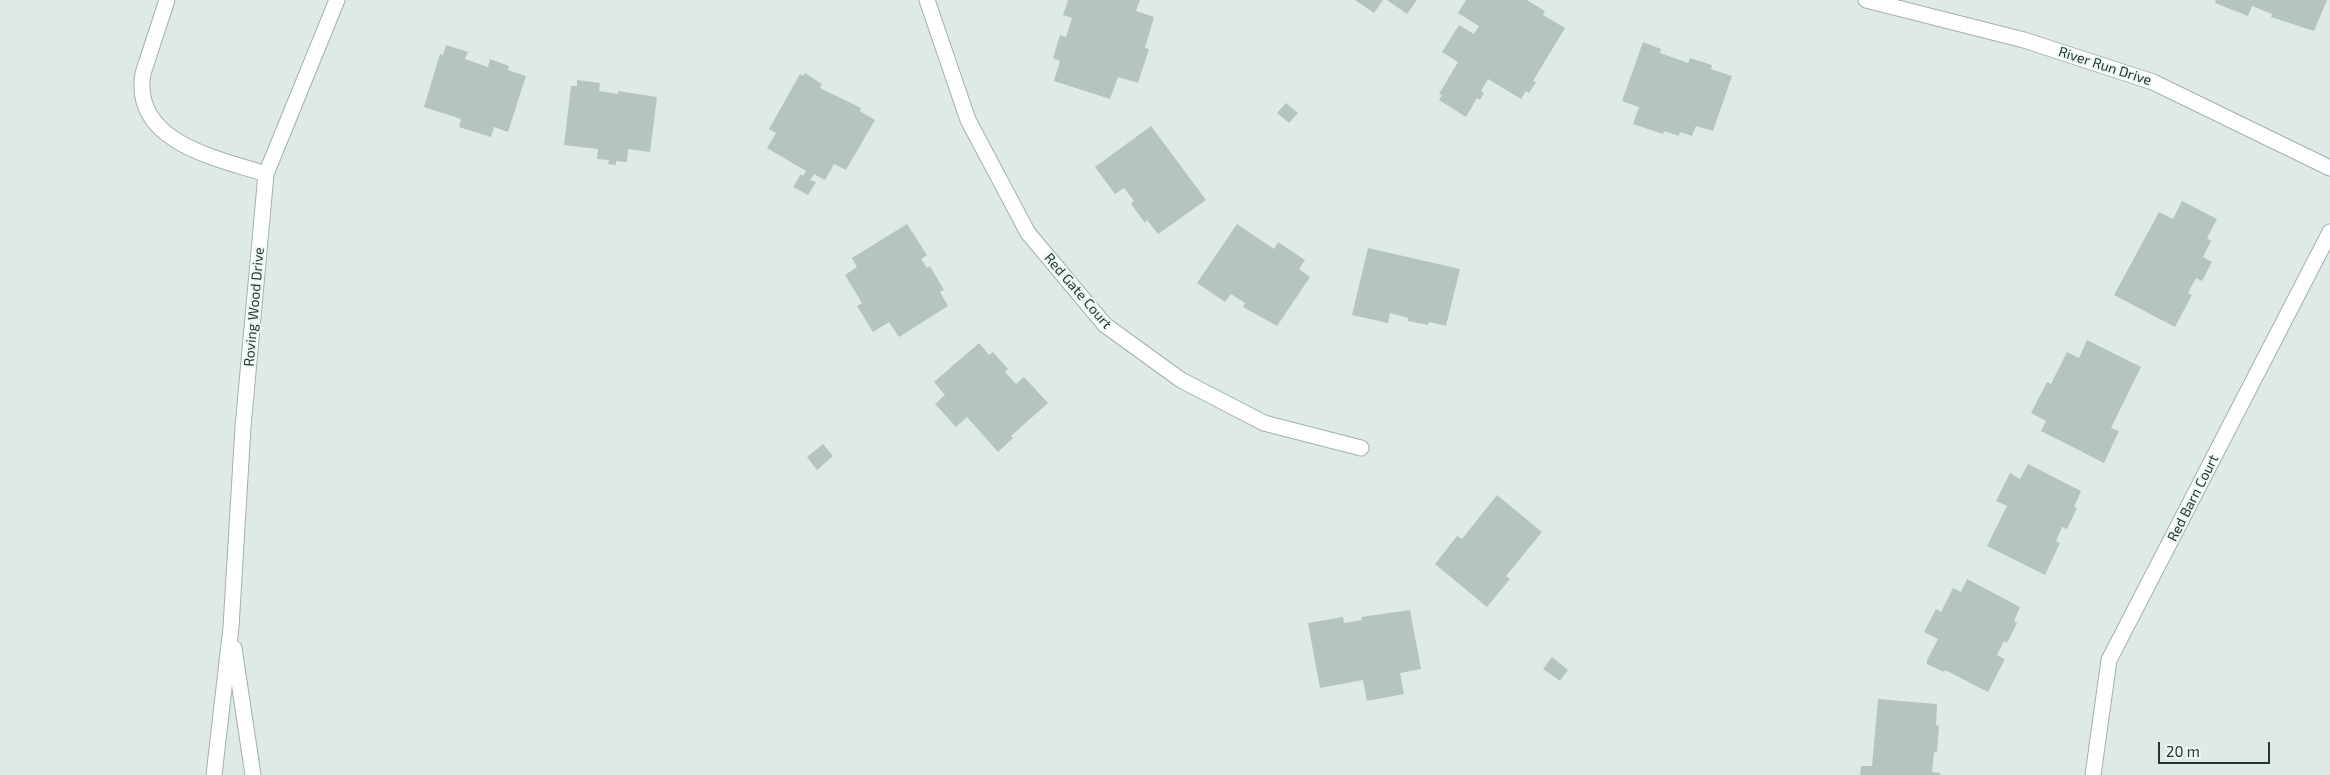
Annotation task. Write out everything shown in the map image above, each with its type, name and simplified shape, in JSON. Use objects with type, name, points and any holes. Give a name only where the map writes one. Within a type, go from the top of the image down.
[{"type":"street","points":[[166,0],[142,80],[143,98],[149,114],[163,132],[193,151],[266,174]]},
{"type":"street","name":"Roving Wood Drive","points":[[214,775],[231,627],[243,427],[266,174],[337,0]]},
{"type":"street","name":"Red Gate Court","points":[[927,0],[968,120],[1028,234],[1105,326],[1181,380],[1264,423],[1360,448]]},
{"type":"street","name":"River Run Drive","points":[[1866,0],[2024,40],[2154,82],[2330,168]]},
{"type":"street","name":"Red Barn Court","points":[[2093,775],[2109,660],[2330,232]]},
{"type":"street","name":"Roving Wood Drive","points":[[231,627],[253,775]]},
{"type":"building","points":[[1068,0],[1140,0],[1136,11],[1154,17],[1145,48],[1149,49],[1138,83],[1118,77],[1110,99],[1054,81],[1060,61],[1053,58],[1060,35],[1066,37],[1072,18],[1063,15]]},
{"type":"building","points":[[1355,0],[1383,0],[1374,13]]},
{"type":"building","points":[[1387,0],[1417,0],[1407,14]]},
{"type":"building","points":[[1466,0],[1527,0],[1545,11],[1543,15],[1565,28],[1533,81],[1536,82],[1529,93],[1526,91],[1521,99],[1488,79],[1481,91],[1484,93],[1480,100],[1477,98],[1466,117],[1439,100],[1442,95],[1439,94],[1458,62],[1442,52],[1459,25],[1474,34],[1479,26],[1458,13]]},
{"type":"building","points":[[2216,0],[2327,0],[2314,31],[2271,17],[2272,14],[2252,6],[2248,16],[2215,3]]},
{"type":"building","points":[[1643,42],[1661,49],[1660,53],[1688,63],[1690,58],[1712,65],[1711,69],[1732,76],[1713,131],[1696,126],[1692,136],[1680,132],[1679,136],[1664,131],[1663,134],[1633,124],[1639,107],[1622,101]]},
{"type":"building","points":[[446,45],[468,52],[465,59],[488,67],[490,59],[509,66],[508,70],[526,76],[508,132],[494,127],[491,137],[459,127],[461,119],[424,107],[440,54],[443,55]]},
{"type":"building","points":[[805,73],[822,84],[820,88],[861,108],[860,111],[875,120],[846,170],[834,164],[825,180],[814,174],[810,180],[816,182],[808,195],[793,187],[801,174],[803,176],[806,171],[767,148],[776,133],[769,129],[800,74],[803,76]]},
{"type":"building","points":[[577,80],[600,83],[599,91],[618,94],[618,91],[657,97],[650,152],[628,149],[627,162],[616,161],[616,165],[608,164],[609,160],[597,159],[598,149],[564,145],[571,86],[577,86]]},
{"type":"building","points":[[1286,103],[1298,113],[1289,123],[1277,113]]},
{"type":"building","points":[[1151,126],[1206,200],[1158,234],[1147,220],[1145,223],[1131,204],[1134,201],[1124,188],[1115,194],[1095,167]]},
{"type":"building","points":[[2182,201],[2217,219],[2207,238],[2211,241],[2203,257],[2212,262],[2202,281],[2196,278],[2188,293],[2192,295],[2175,327],[2114,295],[2159,212],[2173,219]]},
{"type":"building","points":[[907,224],[927,255],[921,259],[927,268],[930,266],[944,290],[940,292],[948,306],[899,337],[889,322],[873,332],[857,306],[862,303],[845,275],[857,267],[852,258]]},
{"type":"building","points":[[1237,224],[1274,249],[1278,242],[1305,260],[1299,269],[1310,277],[1277,326],[1243,307],[1245,303],[1231,294],[1225,302],[1197,283]]},
{"type":"building","points":[[1368,248],[1460,269],[1446,326],[1429,322],[1428,325],[1408,321],[1408,318],[1390,313],[1388,323],[1352,315]]},
{"type":"building","points":[[2087,340],[2141,367],[2111,428],[2119,431],[2104,463],[2041,431],[2046,421],[2031,413],[2047,382],[2051,384],[2067,352],[2079,358]]},
{"type":"building","points":[[979,343],[989,355],[993,352],[1008,369],[1005,372],[1016,384],[1024,377],[1048,403],[1011,436],[1013,438],[998,452],[967,417],[956,427],[935,404],[945,395],[934,382]]},
{"type":"building","points":[[823,444],[833,456],[817,470],[807,457]]},
{"type":"building","points":[[2028,464],[2081,491],[2074,507],[2077,508],[2067,529],[2062,527],[2056,541],[2060,543],[2045,575],[1987,546],[2007,506],[1996,501],[2010,473],[2020,479]]},
{"type":"building","points":[[1497,495],[1542,532],[1506,576],[1510,579],[1487,607],[1435,564],[1457,536],[1462,539]]},
{"type":"building","points":[[1967,579],[2020,607],[2014,621],[2017,623],[2007,643],[2004,641],[1997,655],[2005,659],[1988,692],[1945,670],[1944,672],[1927,664],[1927,660],[1938,639],[1924,632],[1936,609],[1941,612],[1953,588],[1961,592]]},
{"type":"building","points":[[1410,610],[1421,669],[1400,673],[1404,694],[1367,701],[1363,680],[1320,688],[1308,623],[1343,617],[1344,623],[1362,620],[1361,617]]},
{"type":"building","points":[[1552,657],[1568,670],[1560,681],[1543,669]]},
{"type":"building","points":[[1878,699],[1937,704],[1936,725],[1939,726],[1937,752],[1934,752],[1932,772],[1940,773],[1940,775],[1860,775],[1861,766],[1872,766]]}]
